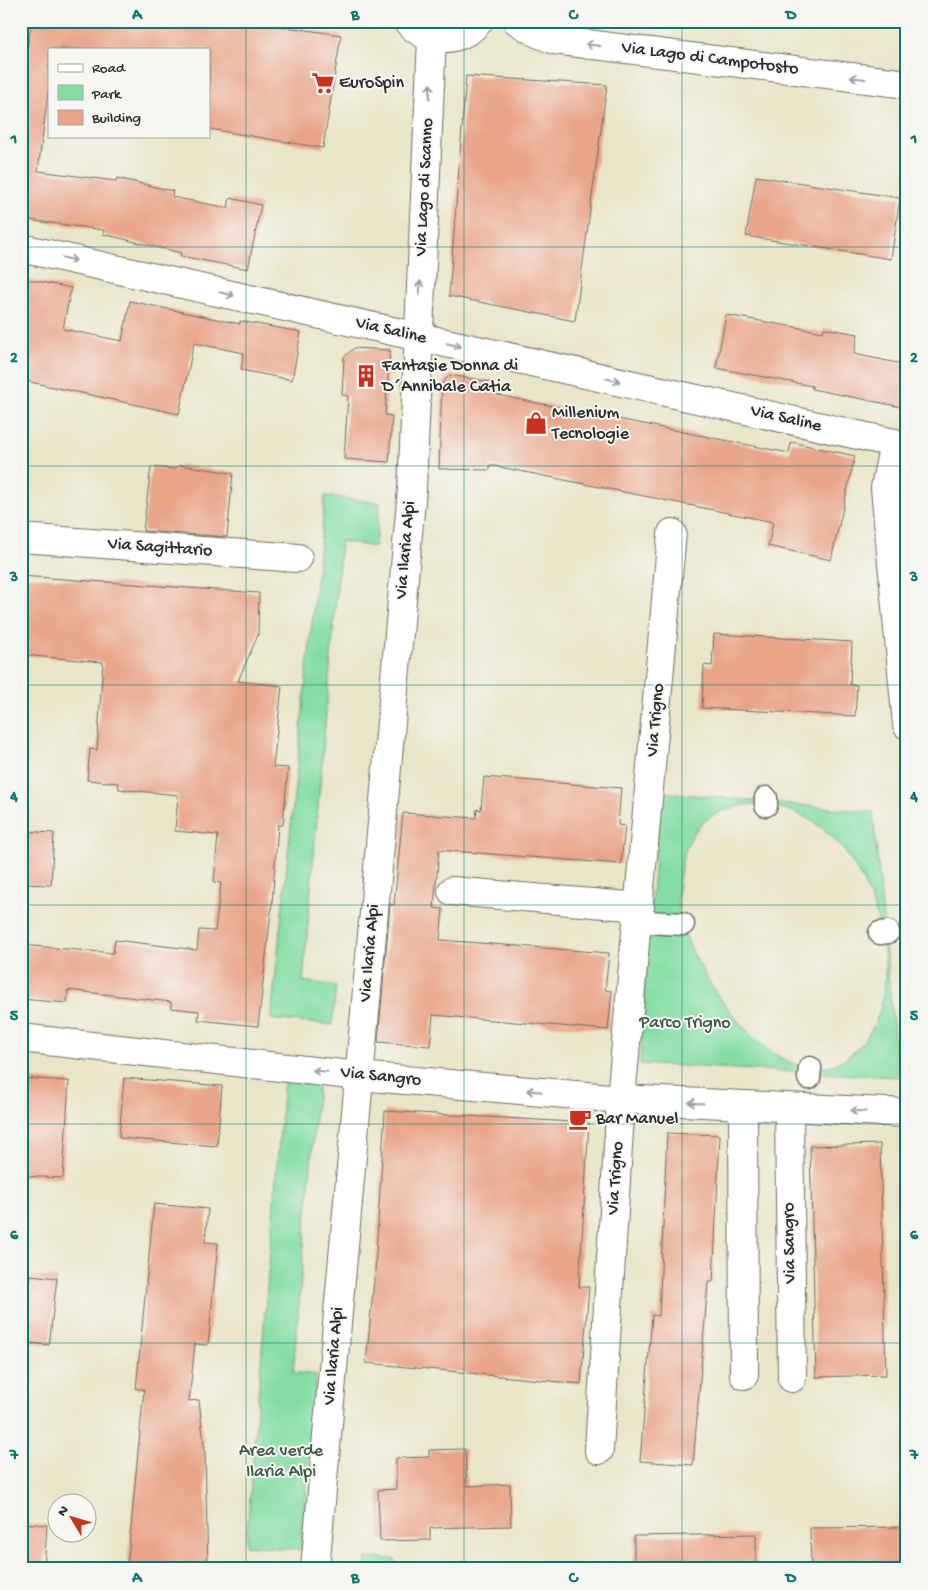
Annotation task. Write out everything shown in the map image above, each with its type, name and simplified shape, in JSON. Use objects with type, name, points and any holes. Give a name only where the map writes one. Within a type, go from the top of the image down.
[{"type":"street","points":[[408,21],[418,31],[432,38],[445,39],[457,37],[469,31],[480,21]]},
{"type":"street","name":"Via Lago di Campotosto","points":[[517,21],[535,32],[554,40],[907,84]]},
{"type":"street","name":"Via Lago di Scanno","points":[[418,337],[432,38]]},
{"type":"street","name":"Via Saline","points":[[21,248],[900,444]]},
{"type":"street","name":"Via Ilaria Alpi","points":[[314,1569],[412,489],[418,337]]},
{"type":"street","points":[[900,444],[884,488],[907,724]]},
{"type":"street","name":"Via Trigno","points":[[599,1450],[621,1099],[644,914],[672,533]]},
{"type":"street","name":"Via Sagittario","points":[[21,538],[298,558]]},
{"type":"street","points":[[452,891],[644,914],[683,924]]},
{"type":"street","name":"Via Sangro","points":[[21,1038],[359,1076],[621,1099],[907,1113]]},
{"type":"street","points":[[743,1105],[744,1375]]},
{"type":"street","name":"Via Sangro","points":[[789,1108],[792,1378]]},
{"type":"green space","points":[[325,496],[380,503],[375,547],[341,541],[303,981],[336,986],[332,1025],[271,1019]]},
{"type":"green space","name":"Parco Trigno","points":[[661,792],[873,812],[898,1077],[640,1064],[649,925]],"holes":[[[763,805],[788,810],[811,820],[840,846],[859,873],[873,906],[882,940],[885,975],[880,1008],[867,1037],[844,1059],[817,1068],[790,1062],[763,1046],[738,1021],[716,992],[698,962],[685,932],[678,908],[678,886],[683,858],[688,844],[702,823],[724,810],[738,806]]]},
{"type":"green space","name":"Area verde Ilaria Alpi","points":[[284,1080],[318,1084],[293,1372],[316,1375],[301,1550],[246,1545]]},
{"type":"green space","points":[[366,1558],[395,1559],[395,1569],[365,1569]]},
{"type":"building","points":[[32,21],[245,21],[341,35],[323,148],[210,129],[210,48],[48,48],[48,93],[38,171],[116,181],[117,178],[173,191],[172,197],[228,208],[230,198],[261,205],[248,269],[180,256],[181,253],[103,234],[104,230],[21,219],[21,80]]},
{"type":"building","points":[[466,76],[607,85],[575,321],[449,296]]},
{"type":"building","points":[[756,176],[900,198],[891,259],[746,236]]},
{"type":"building","points":[[21,278],[71,288],[63,329],[122,341],[130,301],[240,324],[240,321],[301,332],[292,380],[241,370],[244,353],[194,343],[179,414],[21,380]]},
{"type":"building","points":[[726,315],[823,332],[824,328],[858,334],[854,354],[907,365],[907,408],[812,389],[812,386],[716,368]]},
{"type":"building","points":[[354,348],[390,350],[385,415],[392,416],[389,462],[344,459],[348,396],[342,395],[344,357]]},
{"type":"building","points":[[450,375],[492,382],[492,394],[789,453],[791,442],[855,456],[831,560],[768,546],[773,522],[490,465],[490,470],[439,469],[442,383]]},
{"type":"building","points":[[180,465],[233,473],[227,537],[143,531],[151,467],[174,469]]},
{"type":"building","points":[[21,576],[259,593],[258,635],[238,681],[282,686],[273,767],[288,768],[283,825],[278,825],[272,904],[258,1026],[198,1020],[199,1011],[171,1008],[171,1002],[68,990],[67,1003],[21,999],[21,945],[113,953],[115,940],[197,950],[199,930],[215,931],[221,883],[214,882],[218,835],[175,831],[178,795],[119,789],[118,783],[87,780],[90,749],[97,750],[103,662],[21,655]]},
{"type":"building","points":[[714,634],[852,642],[850,685],[857,685],[855,716],[702,708],[704,665],[712,666]]},
{"type":"building","points":[[484,777],[621,788],[618,825],[625,826],[621,864],[439,850],[434,908],[443,909],[440,940],[609,953],[605,990],[612,991],[608,1030],[433,1015],[430,1046],[378,1042],[390,904],[394,905],[403,813],[476,818],[477,809],[481,810]]},
{"type":"building","points":[[21,831],[54,833],[51,885],[21,884]]},
{"type":"building","points":[[21,1078],[69,1081],[63,1178],[21,1176]]},
{"type":"building","points":[[124,1078],[222,1086],[217,1146],[119,1138]]},
{"type":"building","points":[[385,1111],[589,1123],[579,1287],[589,1287],[581,1384],[366,1363],[375,1270]]},
{"type":"building","points":[[667,1133],[720,1135],[713,1282],[708,1282],[693,1465],[640,1461],[652,1315],[659,1316]]},
{"type":"building","points":[[880,1144],[886,1375],[816,1377],[810,1146]]},
{"type":"building","points":[[154,1204],[208,1209],[205,1242],[218,1243],[208,1345],[195,1344],[189,1401],[199,1400],[205,1454],[208,1569],[127,1569],[144,1389],[136,1389]]},
{"type":"building","points":[[31,1275],[57,1278],[49,1345],[22,1342]]},
{"type":"building","points":[[465,1449],[467,1486],[510,1484],[511,1526],[430,1528],[430,1540],[380,1541],[378,1490],[396,1489],[396,1458],[429,1457],[429,1450]]},
{"type":"building","points":[[21,1523],[47,1525],[44,1569],[21,1569]]},
{"type":"building","points":[[907,1527],[907,1569],[811,1569],[810,1528]]},
{"type":"building","points":[[756,1534],[756,1569],[634,1569],[634,1536]]},
{"type":"place","name":"EuroSpin","points":[[323,83]]},
{"type":"place","name":"Fantasie Donna di D´Annibale Catia","points":[[366,376]]},
{"type":"place","name":"Millenium Tecnologie","points":[[536,423]]},
{"type":"place","name":"Bar Manuel","points":[[580,1119]]}]
